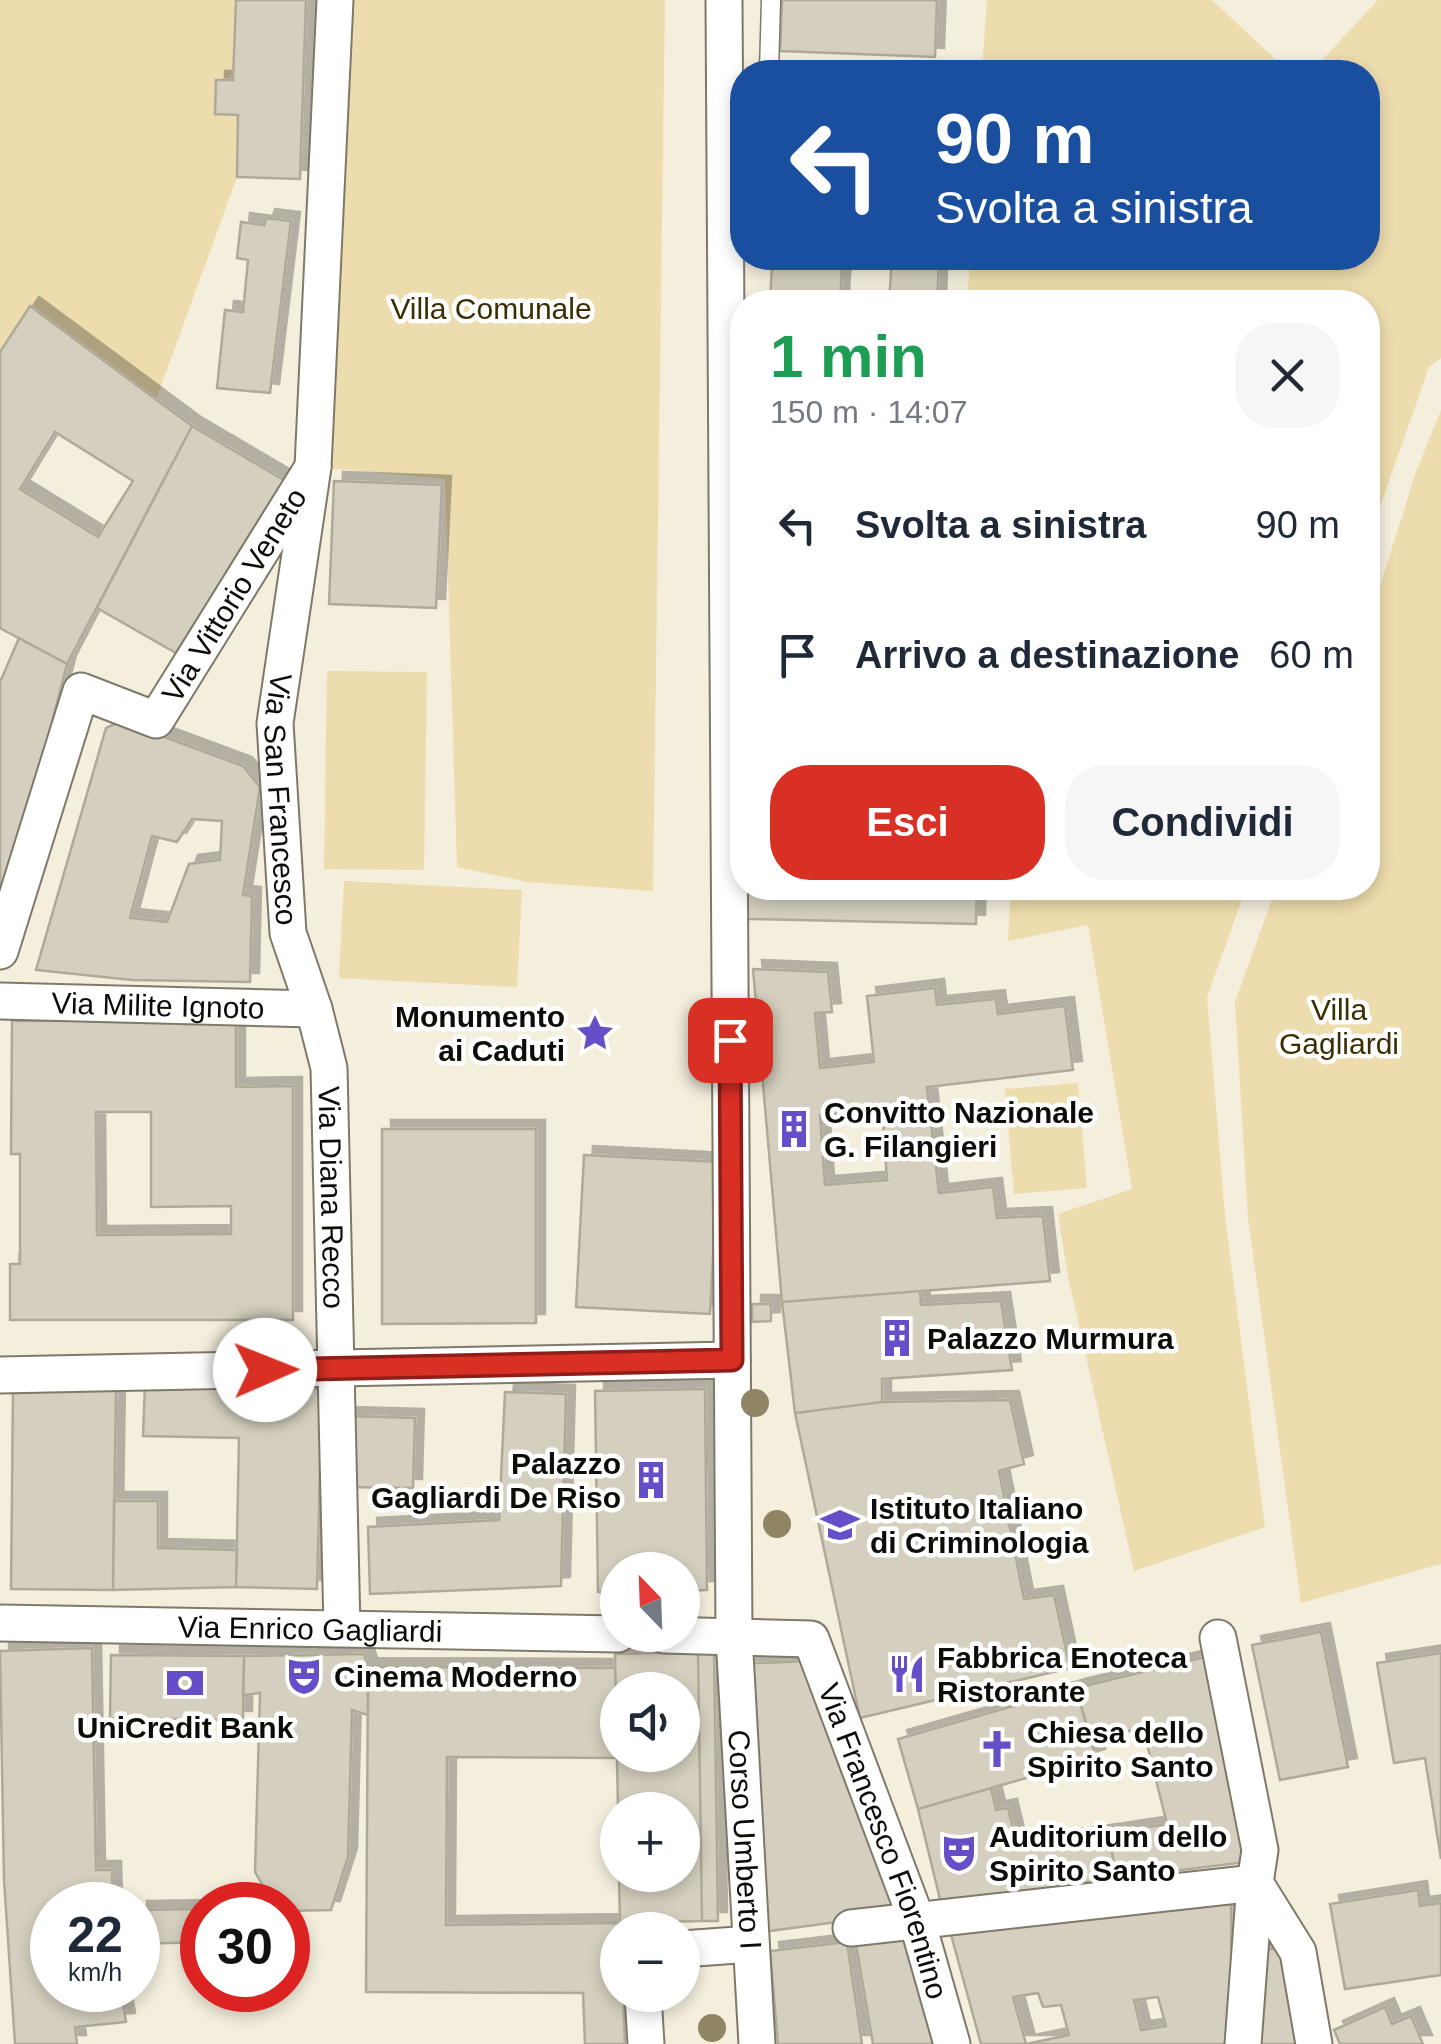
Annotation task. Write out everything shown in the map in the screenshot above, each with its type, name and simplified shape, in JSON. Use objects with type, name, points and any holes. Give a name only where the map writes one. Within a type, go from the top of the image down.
[{"type":"street","name":"Via Vittorio Veneto","points":[[0,951],[81,691],[156,720],[313,468],[335,0]]},
{"type":"street","name":"Corso Umberto I","points":[[724,0],[734,1636],[757,2044]]},
{"type":"street","name":"Via San Francesco","points":[[313,468],[275,723],[288,932],[314,1008]]},
{"type":"street","name":"Via Milite Ignoto","points":[[0,1001],[314,1008]]},
{"type":"street","name":"Via Diana Recco","points":[[314,1008],[329,1068],[342,1628]]},
{"type":"street","points":[[0,1375],[732,1360]]},
{"type":"street","name":"Via Enrico Gagliardi","points":[[0,1623],[600,1634]]},
{"type":"street","points":[[700,1636],[734,1636]]},
{"type":"street","name":"Via Francesco Fiorentino","points":[[734,1636],[811,1639],[917,1922],[952,2044]]},
{"type":"street","points":[[1218,1638],[1260,1850],[1243,2044]]},
{"type":"street","points":[[852,1928],[1255,1883]]},
{"type":"street","points":[[1255,1883],[1298,1952],[1314,2044]]},
{"type":"street","points":[[700,1948],[751,1944]]},
{"type":"street","points":[[644,2012],[646,2044]]},
{"type":"lane","points":[[770,60],[772,0]]},
{"type":"green space","points":[[0,0],[236,0],[233,80],[215,113],[238,115],[237,177],[156,400],[30,306],[0,352]]},
{"type":"green space","name":"Villa Comunale","points":[[335,0],[665,0],[653,891],[528,882],[457,867],[445,479],[313,467]]},
{"type":"green space","points":[[987,0],[1212,0],[1276,60],[983,60]]},
{"type":"green space","points":[[1378,0],[1441,0],[1441,358],[1429,367],[1380,507],[1380,290],[968,290],[969,270],[1380,270],[1380,60],[1322,60]]},
{"type":"green space","name":"Villa Gagliardi","points":[[1441,410],[1441,1564],[1301,1603],[1248,1218],[1235,1002],[1272,900],[1380,900],[1380,586],[1416,472]]},
{"type":"green space","points":[[327,671],[427,672],[424,870],[324,869]]},
{"type":"green space","points":[[344,881],[522,890],[517,987],[339,978]]},
{"type":"green space","points":[[1010,900],[1242,900],[1207,997],[1225,1216],[1265,1527],[1134,1571],[1068,1276],[1058,1214],[1132,1189],[1088,925],[1008,941]]},
{"type":"green space","points":[[1078,1083],[1087,1188],[1014,1194],[1005,1089]]},
{"type":"building","points":[[236,0],[306,0],[300,179],[237,177],[238,115],[215,114],[216,80],[233,80]]},
{"type":"building","points":[[782,0],[937,0],[935,57],[780,51]]},
{"type":"building","points":[[266,218],[291,221],[270,393],[217,388],[225,310],[243,312],[248,260],[237,258],[241,222],[264,225]]},
{"type":"building","points":[[772,270],[842,270],[841,290],[771,290]]},
{"type":"building","points":[[891,270],[939,270],[938,290],[890,290]]},
{"type":"building","points":[[30,306],[192,426],[67,664],[0,628],[0,352]],"holes":[[[55,432],[133,481],[98,537],[20,489]]]},
{"type":"building","points":[[192,426],[287,482],[176,653],[97,608]]},
{"type":"building","points":[[334,481],[442,485],[436,608],[329,604]]},
{"type":"building","points":[[19,638],[67,664],[0,922],[0,682]]},
{"type":"building","points":[[121,721],[243,766],[260,787],[243,895],[252,896],[250,982],[132,980],[36,970],[106,728]],"holes":[[[192,819],[222,821],[220,860],[189,864],[167,922],[130,918],[152,836],[177,842]]]},
{"type":"building","points":[[748,900],[977,900],[976,924],[747,919]]},
{"type":"building","name":"Convitto Nazionale G. Filangieri","points":[[753,969],[828,972],[832,1012],[815,1013],[820,1068],[874,1062],[867,996],[935,988],[937,1005],[996,999],[998,1014],[1065,1006],[1073,1070],[927,1087],[939,1193],[993,1187],[997,1218],[1043,1216],[1050,1281],[782,1302]],"holes":[[[882,1110],[887,1180],[825,1185],[820,1115]]]},
{"type":"building","points":[[236,1020],[236,1087],[293,1086],[293,1320],[10,1320],[10,1264],[20,1264],[20,1154],[11,1154],[12,1021]],"holes":[[[96,1112],[151,1112],[151,1207],[231,1206],[231,1234],[97,1235]]]},
{"type":"building","points":[[382,1129],[536,1129],[536,1323],[382,1324]]},
{"type":"building","points":[[584,1155],[718,1162],[710,1314],[576,1307]]},
{"type":"building","name":"Palazzo Murmura","points":[[920,1291],[921,1305],[1001,1301],[1012,1370],[882,1379],[882,1402],[795,1413],[782,1302]]},
{"type":"building","points":[[752,1304],[771,1304],[771,1321],[752,1322]]},
{"type":"building","points":[[145,1385],[322,1389],[317,1589],[236,1587],[239,1438],[143,1436]]},
{"type":"building","points":[[13,1389],[116,1390],[113,1590],[11,1589]]},
{"type":"building","name":"Palazzo Gagliardi De Riso","points":[[705,1389],[707,1590],[700,1590],[700,1552],[600,1552],[598,1592],[595,1391]]},
{"type":"building","points":[[505,1392],[566,1394],[561,1586],[370,1594],[368,1527],[499,1520]]},
{"type":"building","points":[[1010,1400],[1024,1464],[999,1471],[1024,1599],[1054,1595],[1070,1668],[860,1718],[795,1413],[882,1402]]},
{"type":"building","points":[[346,1416],[415,1418],[413,1488],[344,1487]]},
{"type":"building","points":[[114,1501],[158,1501],[158,1548],[237,1550],[236,1587],[113,1590]]},
{"type":"building","points":[[1321,1632],[1348,1767],[1280,1780],[1252,1645]]},
{"type":"building","points":[[92,1648],[96,1870],[112,1870],[112,1882],[30,1882],[30,2012],[124,2012],[126,2022],[75,2027],[77,2044],[15,2044],[4,1880],[0,1651]]},
{"type":"building","points":[[714,1651],[718,1921],[702,1921],[700,1652]]},
{"type":"building","points":[[698,1652],[698,1672],[615,1672],[615,1654]]},
{"type":"building","points":[[1441,1653],[1441,1859],[1425,1758],[1394,1763],[1377,1663]]},
{"type":"building","points":[[364,1654],[368,1667],[368,1715],[352,1710],[348,1857],[331,1910],[310,1910],[310,1882],[261,1882],[255,1872],[260,1693],[243,1695],[244,1656]]},
{"type":"building","points":[[111,1655],[244,1656],[243,1720],[110,1718]]},
{"type":"building","points":[[1209,1656],[1246,1862],[1116,1878],[1109,1833],[1167,1824],[1143,1728],[1090,1739],[1076,1688]]},
{"type":"building","points":[[806,1661],[897,1914],[762,1932],[738,1664]]},
{"type":"building","points":[[368,1667],[615,1668],[615,1672],[600,1672],[600,1758],[447,1757],[446,1925],[600,1923],[600,2012],[624,2012],[625,2044],[585,2044],[583,1993],[366,1992]]},
{"type":"building","name":"Chiesa dello Spirito Santo","points":[[1076,1688],[1096,1758],[918,1809],[898,1739]]},
{"type":"building","points":[[617,1772],[700,1772],[702,1921],[700,1912],[620,1912],[619,1892],[700,1892],[700,1792],[618,1792]]},
{"type":"building","points":[[991,1788],[996,1810],[1008,1808],[1017,1845],[1109,1833],[1116,1878],[941,1903],[918,1809]]},
{"type":"building","points":[[1418,1890],[1420,1906],[1441,1903],[1441,1975],[1345,1989],[1330,1904]]},
{"type":"building","points":[[1231,1891],[1232,2044],[1026,2044],[981,2044],[950,1931]],"holes":[[[1038,1993],[1043,2007],[1061,2005],[1069,2035],[1026,2044],[1013,1997]],[[1158,1997],[1166,2026],[1141,2030],[1134,2000]]]},
{"type":"building","points":[[180,1909],[180,1943],[160,1943],[160,1910]]},
{"type":"building","points":[[908,1934],[940,2044],[873,2044],[855,1939]]},
{"type":"building","points":[[847,1942],[862,2044],[778,2044],[770,1951]]},
{"type":"building","points":[[1286,1948],[1304,2044],[1258,2044],[1259,1950]]},
{"type":"building","points":[[1385,2007],[1392,2024],[1411,2016],[1423,2044],[1340,2044],[1334,2030]]},
{"type":"place","name":"Monumento ai Caduti","points":[[595,1033]]},
{"type":"place","name":"Convitto Nazionale G. Filangieri","points":[[794,1129]]},
{"type":"place","name":"Palazzo Murmura","points":[[897,1338]]},
{"type":"place","name":"Palazzo Gagliardi De Riso","points":[[651,1480]]},
{"type":"place","name":"Istituto Italiano di Criminologia","points":[[840,1525]]},
{"type":"place","name":"Fabbrica Enoteca Ristorante","points":[[907,1674]]},
{"type":"place","name":"Cinema Moderno","points":[[304,1676]]},
{"type":"place","name":"UniCredit Bank","points":[[185,1683]]},
{"type":"place","name":"Chiesa dello Spirito Santo","points":[[997,1749]]},
{"type":"place","name":"Auditorium dello Spirito Santo","points":[[959,1853]]},
{"type":"route","points":[[265,1370],[732,1360],[730,1040]]}]
